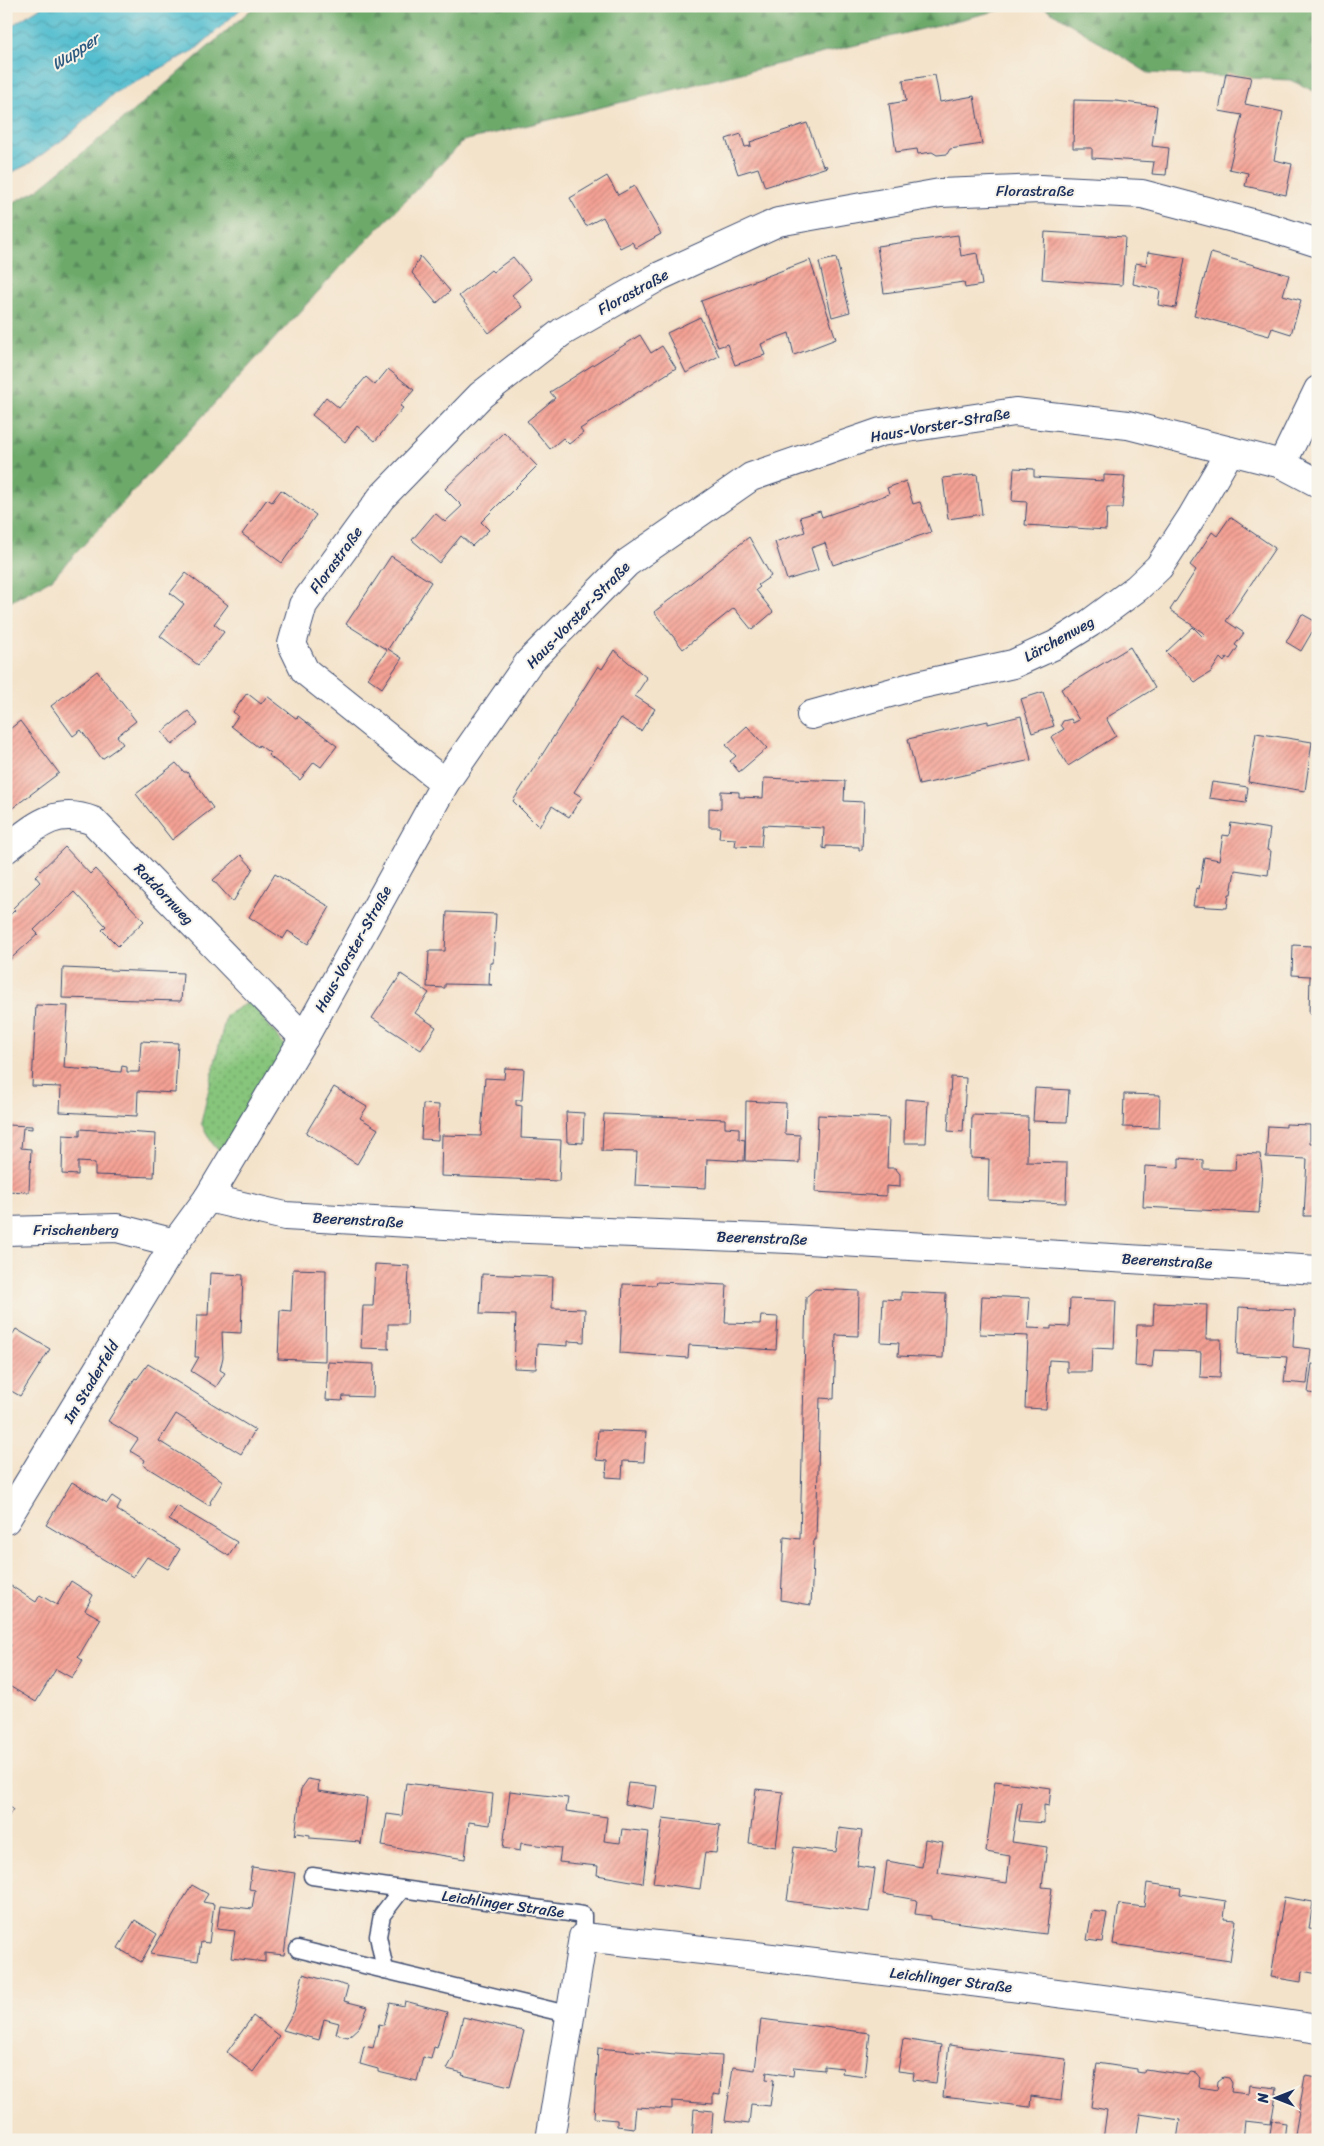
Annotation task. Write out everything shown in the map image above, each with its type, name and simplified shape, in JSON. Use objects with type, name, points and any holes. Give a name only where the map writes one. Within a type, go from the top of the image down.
[{"type":"street","name":"Florastraße","points":[[445,783],[305,671],[292,644],[303,605],[381,498],[481,395],[562,332],[660,276],[778,222],[940,193],[1040,190],[1142,194],[1271,228],[1318,243]]},
{"type":"street","points":[[1282,464],[1318,390]]},
{"type":"street","name":"Haus-Vorster-Straße","points":[[175,1244],[208,1198],[304,1038],[445,783],[529,662],[627,563],[751,477],[881,432],[1015,412],[1128,425],[1282,464],[1318,483]]},
{"type":"street","name":"Lärchenweg","points":[[811,715],[918,686],[1013,664],[1062,640],[1138,588],[1159,567],[1192,518],[1230,450]]},
{"type":"street","name":"Rotdornweg","points":[[6,849],[37,826],[59,816],[80,816],[93,821],[304,1038]]},
{"type":"street","name":"Beerenstraße","points":[[208,1198],[285,1216],[499,1228],[800,1240],[1318,1270]]},
{"type":"street","name":"Frischenberg","points":[[6,1231],[117,1228],[175,1244]]},
{"type":"street","name":"Im Staderfeld","points":[[6,1520],[175,1244]]},
{"type":"street","name":"Leichlinger Straße","points":[[550,2140],[583,1938],[735,1953],[1135,2003],[1318,2029]]},
{"type":"lane","name":"Leichlinger Straße","points":[[312,1876],[583,1915],[583,1938]]},
{"type":"lane","points":[[385,1970],[378,1936],[382,1915],[402,1889]]},
{"type":"lane","points":[[298,1949],[571,2015]]},
{"type":"green space","points":[[255,6],[1016,6],[463,141],[340,268],[52,579],[6,604],[6,206],[36,191],[161,88]]},
{"type":"green space","points":[[1042,6],[1318,6],[1318,93],[1290,80],[1148,73]]},
{"type":"green space","points":[[250,1001],[285,1046],[222,1155],[212,1143],[201,1123],[226,1015]]},
{"type":"water","name":"Wupper","points":[[43,6],[244,6],[195,50],[114,93],[68,136],[27,165],[6,175],[6,29]]},
{"type":"building","points":[[1226,73],[1251,77],[1245,104],[1283,112],[1274,160],[1292,164],[1286,195],[1245,186],[1248,173],[1229,169],[1242,115],[1219,111]]},
{"type":"building","points":[[935,75],[940,102],[974,96],[982,144],[950,149],[947,154],[937,155],[932,152],[918,154],[917,149],[896,152],[889,104],[906,101],[903,80]]},
{"type":"building","points":[[1074,100],[1116,101],[1157,106],[1152,146],[1169,148],[1166,175],[1152,174],[1154,162],[1092,158],[1092,148],[1073,148]]},
{"type":"building","points":[[807,123],[823,166],[826,165],[827,167],[765,187],[758,168],[738,174],[726,139],[741,134],[745,147],[751,146],[750,142]]},
{"type":"building","points":[[607,176],[618,195],[634,186],[661,234],[636,248],[632,242],[620,248],[603,217],[586,226],[570,198]]},
{"type":"building","points":[[1045,232],[1125,237],[1122,285],[1042,279]]},
{"type":"building","points":[[958,235],[961,256],[977,253],[982,285],[965,288],[964,282],[884,293],[877,246]]},
{"type":"building","points":[[1148,252],[1185,258],[1176,308],[1158,305],[1160,290],[1133,284],[1136,263],[1146,265]]},
{"type":"building","points":[[1211,253],[1289,275],[1283,295],[1301,300],[1291,334],[1272,328],[1269,336],[1194,315]]},
{"type":"building","points":[[420,256],[450,291],[437,303],[412,273]]},
{"type":"building","points":[[513,257],[531,279],[512,295],[522,307],[489,333],[459,296],[491,270],[493,272]]},
{"type":"building","points":[[836,258],[850,312],[832,317],[819,262]]},
{"type":"building","points":[[810,260],[836,339],[794,355],[789,333],[761,344],[765,355],[735,365],[727,344],[718,347],[701,301]]},
{"type":"building","points":[[700,317],[719,356],[686,373],[667,333]]},
{"type":"building","points":[[640,335],[651,353],[662,346],[676,368],[580,429],[583,433],[569,444],[563,438],[550,449],[527,421],[555,398],[550,392]]},
{"type":"building","points":[[388,369],[414,390],[400,406],[403,408],[375,441],[357,426],[345,442],[312,415],[326,397],[339,408],[366,377],[375,385]]},
{"type":"building","points":[[504,432],[537,466],[481,522],[489,530],[472,546],[461,536],[439,563],[412,540],[435,513],[445,522],[462,506],[445,489]]},
{"type":"building","points":[[1014,468],[1034,469],[1034,477],[1104,481],[1104,475],[1125,476],[1122,508],[1107,508],[1106,530],[1025,525],[1027,502],[1012,501]]},
{"type":"building","points":[[977,474],[982,514],[948,519],[943,478]]},
{"type":"building","points":[[906,481],[913,504],[920,502],[931,532],[833,565],[825,543],[811,548],[818,570],[787,580],[775,542],[805,532],[800,517],[820,511],[822,517],[889,494],[887,488]]},
{"type":"building","points":[[281,490],[316,515],[282,563],[242,534],[267,499],[272,502]]},
{"type":"building","points":[[1230,517],[1275,548],[1226,621],[1244,633],[1235,645],[1238,647],[1230,659],[1227,657],[1224,662],[1220,658],[1211,672],[1195,682],[1166,652],[1193,627],[1203,637],[1205,634],[1170,610],[1196,570],[1190,565],[1212,532],[1217,536]]},
{"type":"building","points":[[749,537],[771,576],[758,585],[760,587],[756,590],[773,612],[752,630],[734,608],[683,649],[654,612]]},
{"type":"building","points":[[391,556],[431,582],[388,649],[402,658],[382,688],[368,678],[387,650],[346,624]]},
{"type":"building","points":[[186,573],[228,605],[214,624],[224,632],[198,665],[160,636],[184,604],[170,593]]},
{"type":"building","points":[[1302,614],[1318,623],[1318,636],[1312,632],[1301,651],[1286,642]]},
{"type":"building","points":[[1130,647],[1155,688],[1106,718],[1116,736],[1068,766],[1051,737],[1064,729],[1061,725],[1063,721],[1071,719],[1073,723],[1079,720],[1061,689]]},
{"type":"building","points":[[614,650],[647,678],[635,696],[655,709],[641,731],[621,718],[574,792],[582,797],[569,817],[552,806],[539,827],[513,801],[598,666],[602,669]]},
{"type":"building","points":[[97,671],[136,721],[117,736],[123,744],[102,759],[81,730],[73,736],[51,706]]},
{"type":"building","points":[[1043,692],[1054,726],[1032,733],[1021,699]]},
{"type":"building","points":[[247,693],[261,704],[267,696],[297,719],[298,716],[337,746],[321,767],[314,762],[300,780],[268,755],[270,753],[259,745],[258,747],[231,726],[238,716],[233,712]]},
{"type":"building","points":[[188,711],[198,724],[172,745],[162,732]]},
{"type":"building","points":[[1021,716],[1031,760],[919,785],[908,739],[988,721],[988,724]]},
{"type":"building","points":[[20,721],[59,773],[6,813],[6,732]]},
{"type":"building","points":[[747,726],[767,748],[739,772],[730,761],[736,756],[726,745]]},
{"type":"building","points":[[1256,733],[1312,742],[1305,791],[1248,782]]},
{"type":"building","points":[[176,763],[184,772],[187,772],[213,808],[172,840],[136,794]]},
{"type":"building","points":[[764,778],[845,781],[844,801],[864,802],[862,850],[859,850],[859,847],[826,846],[826,849],[823,848],[824,828],[763,825],[761,847],[735,846],[736,839],[719,838],[720,827],[709,827],[709,808],[721,809],[721,791],[739,792],[739,797],[763,798]]},
{"type":"building","points":[[1212,782],[1248,787],[1246,803],[1209,798]]},
{"type":"building","points":[[1231,823],[1270,829],[1267,850],[1271,851],[1268,875],[1235,870],[1227,908],[1193,906],[1196,888],[1199,889],[1204,857],[1219,860],[1223,835],[1229,836]]},
{"type":"building","points":[[65,847],[90,874],[95,869],[144,921],[118,946],[102,930],[106,926],[74,892],[34,930],[38,934],[6,963],[6,919],[15,910],[13,908],[40,882],[35,876]]},
{"type":"building","points":[[241,855],[253,868],[233,902],[213,880]]},
{"type":"building","points":[[275,874],[330,907],[308,944],[288,931],[283,939],[249,917]]},
{"type":"building","points":[[447,912],[496,914],[493,963],[490,963],[489,984],[492,985],[445,984],[445,988],[427,987],[429,951],[445,951]]},
{"type":"building","points":[[1293,945],[1311,946],[1311,948],[1318,949],[1318,1014],[1309,1014],[1310,976],[1292,975]]},
{"type":"building","points":[[63,968],[183,973],[181,1001],[62,998]]},
{"type":"building","points":[[401,974],[429,993],[415,1013],[436,1027],[421,1050],[372,1018]]},
{"type":"building","points":[[36,1005],[68,1006],[64,1068],[121,1072],[122,1066],[127,1067],[127,1072],[139,1072],[141,1041],[178,1043],[175,1093],[138,1091],[137,1116],[60,1112],[61,1087],[32,1086]]},
{"type":"building","points":[[505,1068],[524,1069],[522,1100],[516,1100],[516,1105],[522,1106],[521,1138],[561,1140],[559,1181],[441,1176],[442,1135],[481,1136],[485,1078],[504,1079]]},
{"type":"building","points":[[951,1077],[966,1078],[963,1132],[948,1131]]},
{"type":"building","points":[[334,1087],[367,1107],[360,1118],[378,1129],[357,1164],[306,1133]]},
{"type":"building","points":[[1035,1088],[1069,1090],[1067,1122],[1033,1121]]},
{"type":"building","points":[[1124,1094],[1160,1095],[1159,1128],[1123,1127]]},
{"type":"building","points":[[905,1099],[928,1101],[926,1143],[904,1143]]},
{"type":"building","points":[[746,1101],[786,1103],[785,1134],[800,1135],[799,1163],[745,1161]]},
{"type":"building","points":[[423,1104],[439,1105],[438,1140],[421,1139]]},
{"type":"building","points":[[566,1112],[584,1113],[583,1143],[567,1142]]},
{"type":"building","points":[[604,1114],[725,1119],[725,1127],[739,1128],[739,1139],[745,1140],[744,1161],[707,1159],[706,1188],[635,1185],[637,1152],[602,1151]]},
{"type":"building","points":[[818,1115],[889,1118],[887,1168],[895,1168],[900,1174],[900,1187],[886,1186],[886,1196],[815,1192]]},
{"type":"building","points":[[972,1115],[1028,1117],[1027,1162],[1067,1163],[1066,1203],[988,1200],[989,1159],[971,1158]]},
{"type":"building","points":[[1286,1124],[1310,1125],[1310,1143],[1318,1143],[1318,1216],[1304,1216],[1307,1159],[1266,1157],[1268,1126],[1286,1127]]},
{"type":"building","points":[[6,1125],[32,1126],[32,1129],[23,1128],[21,1148],[31,1149],[29,1192],[6,1191]]},
{"type":"building","points":[[80,1129],[156,1134],[154,1177],[95,1175],[95,1163],[78,1162],[78,1175],[62,1174],[63,1135],[80,1136]]},
{"type":"building","points":[[1236,1153],[1260,1154],[1262,1171],[1259,1213],[1143,1207],[1145,1166],[1179,1168],[1179,1158],[1203,1160],[1203,1169],[1235,1170]]},
{"type":"building","points":[[375,1264],[409,1266],[407,1324],[388,1324],[388,1348],[390,1349],[361,1348],[363,1306],[373,1306]]},
{"type":"building","points":[[293,1269],[326,1270],[325,1361],[278,1359],[280,1310],[291,1311]]},
{"type":"building","points":[[210,1273],[243,1275],[241,1333],[222,1332],[223,1357],[220,1370],[225,1373],[216,1387],[191,1371],[199,1357],[195,1357],[197,1315],[208,1315]]},
{"type":"building","points":[[482,1274],[553,1277],[552,1308],[585,1309],[584,1342],[568,1341],[568,1346],[537,1344],[536,1369],[514,1368],[516,1315],[480,1314]]},
{"type":"building","points":[[657,1282],[727,1285],[725,1323],[760,1324],[761,1316],[778,1317],[776,1350],[689,1345],[688,1358],[620,1353],[623,1284],[656,1285]]},
{"type":"building","points":[[815,1289],[859,1291],[858,1336],[836,1335],[834,1399],[820,1398],[816,1540],[814,1540],[811,1605],[781,1600],[784,1537],[800,1539],[806,1297]]},
{"type":"building","points":[[901,1292],[946,1294],[943,1358],[898,1356],[899,1343],[881,1342],[883,1299],[901,1300]]},
{"type":"building","points":[[982,1296],[1030,1298],[1028,1328],[1051,1329],[1051,1326],[1069,1327],[1070,1299],[1116,1301],[1114,1349],[1092,1348],[1091,1372],[1067,1372],[1067,1361],[1049,1360],[1046,1409],[1025,1408],[1028,1336],[980,1334]]},
{"type":"building","points":[[1154,1303],[1207,1305],[1206,1339],[1221,1339],[1220,1378],[1200,1377],[1201,1352],[1154,1350],[1152,1367],[1135,1366],[1137,1325],[1153,1325]]},
{"type":"building","points":[[1239,1307],[1295,1310],[1293,1347],[1311,1349],[1307,1384],[1284,1382],[1287,1357],[1237,1354]]},
{"type":"building","points":[[16,1329],[50,1349],[20,1396],[6,1388],[6,1338],[9,1340]]},
{"type":"building","points":[[328,1362],[374,1364],[373,1397],[343,1396],[342,1401],[326,1400]]},
{"type":"building","points":[[148,1364],[255,1430],[241,1454],[176,1414],[159,1441],[223,1481],[210,1505],[143,1465],[145,1460],[130,1451],[138,1439],[108,1421],[135,1378],[137,1379]]},
{"type":"building","points":[[1312,1364],[1318,1365],[1318,1394],[1308,1393]]},
{"type":"building","points":[[598,1430],[646,1432],[644,1462],[623,1461],[622,1478],[606,1477],[607,1461],[596,1460]]},
{"type":"building","points":[[72,1482],[107,1503],[112,1496],[121,1502],[117,1510],[180,1549],[168,1569],[147,1557],[133,1577],[46,1525]]},
{"type":"building","points":[[177,1506],[237,1542],[229,1556],[169,1520]]},
{"type":"building","points":[[71,1581],[93,1595],[85,1610],[101,1619],[78,1657],[83,1661],[72,1678],[56,1669],[36,1702],[6,1684],[6,1652],[11,1645],[6,1642],[6,1587],[8,1584],[36,1602],[40,1595],[57,1605]]},
{"type":"building","points":[[6,1727],[14,1732],[6,1745]]},
{"type":"building","points":[[308,1779],[319,1781],[318,1791],[367,1798],[361,1845],[360,1842],[310,1838],[310,1835],[297,1833],[295,1836],[301,1789]]},
{"type":"building","points":[[995,1781],[1051,1788],[1049,1806],[1044,1805],[1044,1823],[1019,1821],[1022,1803],[1018,1803],[1012,1842],[1047,1847],[1042,1887],[1052,1888],[1046,1934],[931,1919],[931,1916],[915,1914],[917,1900],[883,1894],[887,1861],[922,1867],[925,1839],[943,1842],[938,1873],[1007,1883],[1010,1856],[986,1852]]},
{"type":"building","points":[[406,1783],[493,1794],[490,1825],[469,1822],[465,1859],[382,1846],[387,1814],[402,1816]]},
{"type":"building","points":[[628,1783],[657,1786],[654,1809],[625,1804]]},
{"type":"building","points":[[756,1789],[783,1792],[776,1847],[749,1843]]},
{"type":"building","points":[[510,1791],[568,1798],[566,1811],[607,1817],[604,1841],[620,1843],[622,1829],[649,1832],[643,1883],[597,1875],[598,1866],[559,1862],[561,1848],[521,1843],[520,1851],[503,1848]]},
{"type":"building","points":[[6,1805],[13,1809],[6,1820]]},
{"type":"building","points":[[663,1818],[720,1825],[716,1853],[705,1852],[700,1889],[653,1883]]},
{"type":"building","points":[[839,1828],[862,1831],[857,1866],[875,1869],[869,1912],[787,1901],[794,1847],[836,1852]]},
{"type":"building","points":[[252,1867],[295,1873],[284,1955],[265,1953],[265,1962],[231,1958],[235,1931],[217,1929],[220,1905],[252,1909],[255,1890],[249,1889]]},
{"type":"building","points":[[1147,1883],[1181,1888],[1180,1894],[1226,1901],[1224,1919],[1236,1920],[1230,1961],[1113,1944],[1119,1904],[1144,1907]]},
{"type":"building","points":[[192,1885],[208,1894],[203,1902],[214,1904],[209,1943],[201,1942],[198,1961],[150,1954]]},
{"type":"building","points":[[1284,1897],[1313,1902],[1309,1929],[1318,1930],[1318,1974],[1302,1971],[1301,1982],[1271,1977]]},
{"type":"building","points":[[1092,1911],[1107,1913],[1102,1942],[1087,1940]]},
{"type":"building","points":[[135,1920],[157,1934],[141,1962],[118,1948]]},
{"type":"building","points":[[303,1974],[348,1986],[344,2001],[368,2007],[359,2027],[348,2037],[336,2034],[339,2023],[324,2019],[319,2040],[283,2030],[294,2011]]},
{"type":"building","points":[[405,2001],[447,2012],[437,2048],[434,2047],[431,2059],[423,2057],[417,2081],[378,2072],[378,2069],[360,2064],[364,2046],[373,2048],[379,2024],[384,2025],[390,2003],[404,2006]]},
{"type":"building","points":[[253,2016],[279,2036],[253,2072],[227,2052]]},
{"type":"building","points":[[463,2017],[524,2031],[510,2086],[462,2075],[463,2073],[447,2069],[453,2058]]},
{"type":"building","points":[[761,2019],[870,2033],[865,2076],[842,2073],[843,2068],[824,2066],[824,2070],[794,2067],[793,2076],[767,2072],[766,2079],[774,2080],[770,2106],[751,2104],[749,2124],[725,2121],[733,2067],[755,2070]]},
{"type":"building","points":[[903,2039],[941,2045],[936,2083],[913,2080],[914,2073],[898,2071]]},
{"type":"building","points":[[949,2045],[1066,2059],[1061,2100],[1031,2096],[1030,2107],[943,2097]]},
{"type":"building","points":[[598,2048],[675,2055],[675,2053],[722,2056],[720,2095],[713,2094],[713,2104],[672,2101],[672,2109],[636,2107],[634,2128],[617,2126],[617,2120],[594,2118]]},
{"type":"building","points":[[1097,2063],[1137,2069],[1137,2072],[1143,2073],[1145,2069],[1187,2075],[1191,2072],[1196,2073],[1200,2078],[1199,2087],[1217,2090],[1218,2081],[1223,2077],[1229,2078],[1232,2083],[1231,2092],[1248,2094],[1249,2085],[1277,2088],[1271,2124],[1245,2121],[1243,2140],[1177,2140],[1180,2120],[1140,2114],[1136,2140],[1103,2140],[1107,2110],[1091,2107]]},
{"type":"building","points":[[1305,2076],[1318,2078],[1318,2140],[1294,2140]]},
{"type":"building","points":[[694,2109],[713,2111],[711,2140],[692,2140]]},
{"type":"building","points":[[1272,2121],[1286,2123],[1284,2140],[1269,2140]]}]
